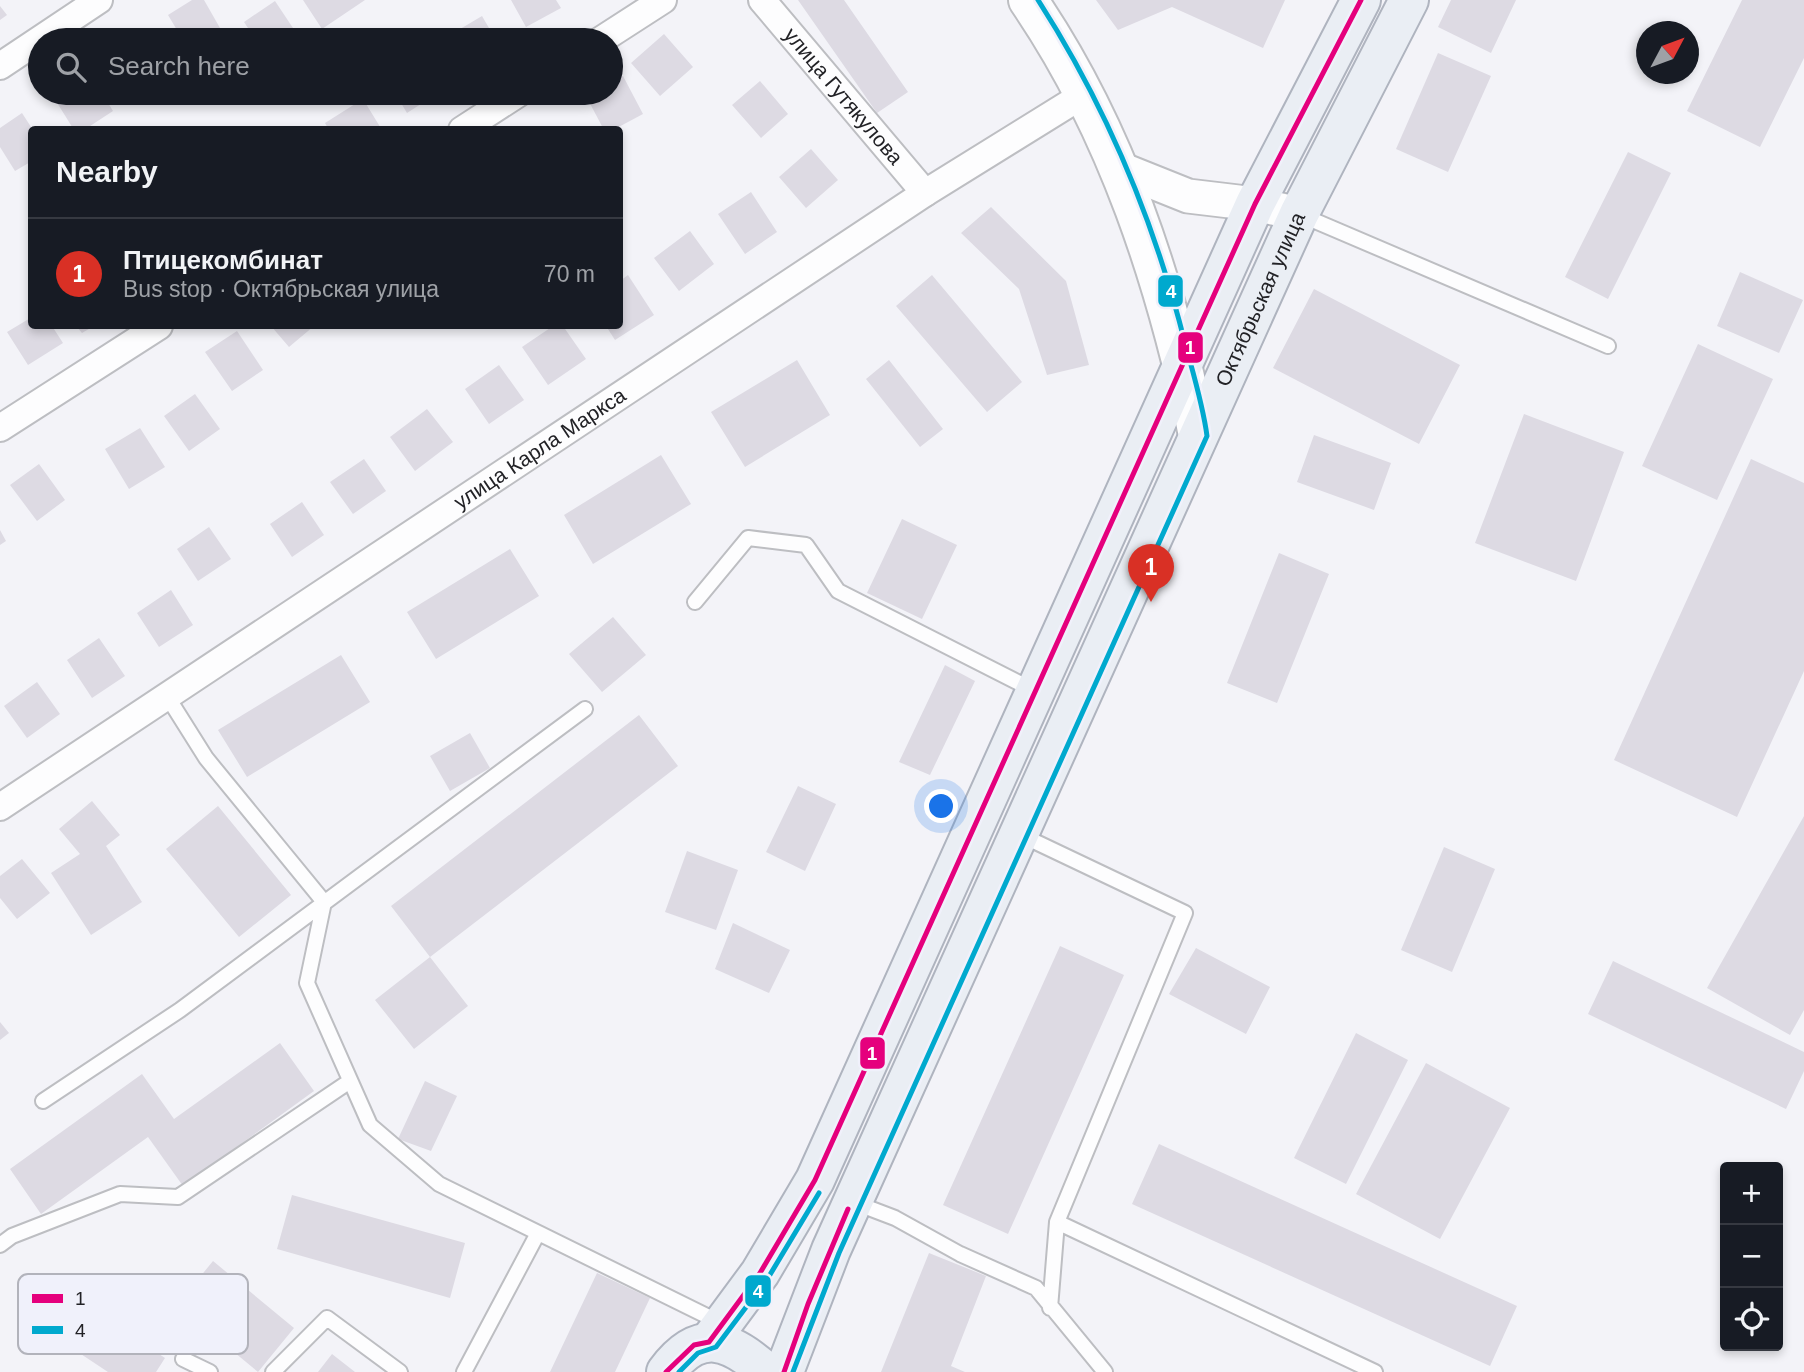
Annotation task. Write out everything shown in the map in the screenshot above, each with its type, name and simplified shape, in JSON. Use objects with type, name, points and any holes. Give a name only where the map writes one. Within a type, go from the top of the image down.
[{"type":"main road","points":[[1028,0],[1083,95],[1118,168],[1146,237],[1182,361],[1198,435]]},
{"type":"main road","name":"Октябрьская улица","points":[[666,1372],[694,1345],[715,1333],[789,1228],[815,1180],[1034,691],[1149,444],[1182,361],[1255,204],[1361,0]]},
{"type":"main road","name":"Октябрьская улица","points":[[784,1372],[808,1304],[852,1202],[1198,435],[1299,214],[1409,0]]},
{"type":"main road","points":[[715,1333],[766,1372]]},
{"type":"street","points":[[57,28],[99,0]]},
{"type":"street","points":[[620,28],[663,0]]},
{"type":"street","name":"улица Гутякулова","points":[[762,0],[925,193]]},
{"type":"street","points":[[0,66],[28,47]]},
{"type":"street","name":"улица Карла Маркса","points":[[0,807],[925,193],[1083,95]]},
{"type":"street","points":[[468,126],[501,105]]},
{"type":"street","points":[[1118,168],[1188,196],[1255,204],[1299,214]]},
{"type":"street","points":[[0,428],[154,329]]},
{"type":"lane","points":[[1299,214],[1608,346]]},
{"type":"lane","points":[[695,602],[748,538],[806,545],[838,591],[1034,691]]},
{"type":"lane","points":[[167,695],[206,758],[324,902]]},
{"type":"lane","points":[[44,1101],[180,1010],[585,709]]},
{"type":"lane","points":[[1018,833],[1185,913],[1057,1222],[1050,1308]]},
{"type":"lane","points":[[324,902],[307,983],[370,1125],[439,1184],[538,1233],[715,1333]]},
{"type":"lane","points":[[0,1245],[12,1236],[120,1194],[178,1197],[350,1081]]},
{"type":"lane","points":[[852,1202],[895,1218],[960,1254],[1036,1288],[1105,1372]]},
{"type":"lane","points":[[1057,1222],[1375,1372]]},
{"type":"lane","points":[[464,1372],[538,1233]]},
{"type":"lane","points":[[273,1372],[327,1318],[400,1372]]},
{"type":"lane","points":[[183,1359],[210,1372]]},
{"type":"building","points":[[192,0],[204,0],[220,28],[176,28],[168,15]]},
{"type":"building","points":[[303,0],[365,0],[323,28]]},
{"type":"building","points":[[511,0],[556,0],[561,8],[526,27]]},
{"type":"building","points":[[798,0],[844,0],[908,92],[877,113]]},
{"type":"building","points":[[1096,0],[1285,0],[1263,48],[1172,7],[1118,30]]},
{"type":"building","points":[[1451,0],[1516,0],[1491,53],[1438,27]]},
{"type":"building","points":[[1742,0],[1804,0],[1804,58],[1760,147],[1687,111]]},
{"type":"building","points":[[275,1],[293,28],[248,28],[244,22]]},
{"type":"building","points":[[0,6],[7,15],[0,20]]},
{"type":"building","points":[[482,16],[489,28],[462,28]]},
{"type":"building","points":[[664,34],[693,67],[660,96],[631,63]]},
{"type":"building","points":[[1438,53],[1491,76],[1448,172],[1396,149]]},
{"type":"building","points":[[623,76],[643,114],[620,126],[602,126],[591,105],[623,105]]},
{"type":"building","points":[[760,81],[788,114],[761,138],[732,105]]},
{"type":"building","points":[[58,105],[109,105],[113,111],[90,126],[72,126]]},
{"type":"building","points":[[354,105],[367,105],[380,126],[327,126],[325,123]]},
{"type":"building","points":[[402,105],[419,105],[407,113]]},
{"type":"building","points":[[22,113],[30,126],[28,126],[28,163],[15,171],[0,147],[0,128]]},
{"type":"building","points":[[811,149],[838,180],[806,208],[779,177]]},
{"type":"building","points":[[1628,152],[1671,173],[1608,299],[1565,277]]},
{"type":"building","points":[[751,192],[777,232],[745,254],[718,214]]},
{"type":"building","points":[[991,207],[1066,281],[1089,365],[1047,375],[1019,289],[961,233]]},
{"type":"building","points":[[690,231],[714,264],[679,291],[654,258]]},
{"type":"building","points":[[1740,272],[1803,300],[1779,353],[1717,326]]},
{"type":"building","points":[[628,275],[654,315],[615,340],[608,329],[623,329],[623,279]]},
{"type":"building","points":[[932,275],[1022,382],[987,412],[896,306]]},
{"type":"building","points":[[1314,289],[1460,365],[1419,444],[1273,368]]},
{"type":"building","points":[[28,319],[28,329],[54,329],[63,343],[28,365],[7,332]]},
{"type":"building","points":[[274,329],[310,329],[289,347]]},
{"type":"building","points":[[549,329],[565,329],[586,359],[548,385],[522,347]]},
{"type":"building","points":[[237,331],[263,370],[232,391],[205,352]]},
{"type":"building","points":[[1698,344],[1773,379],[1717,500],[1642,466]]},
{"type":"building","points":[[797,360],[830,415],[745,467],[711,412]]},
{"type":"building","points":[[889,360],[943,429],[920,447],[866,379]]},
{"type":"building","points":[[499,365],[524,400],[489,424],[465,389]]},
{"type":"building","points":[[195,394],[220,429],[189,451],[164,416]]},
{"type":"building","points":[[427,409],[453,442],[415,471],[390,437]]},
{"type":"building","points":[[1524,414],[1624,452],[1576,581],[1475,543]]},
{"type":"building","points":[[140,428],[165,467],[129,489],[105,449]]},
{"type":"building","points":[[1314,435],[1391,463],[1374,510],[1297,482]]},
{"type":"building","points":[[661,455],[691,504],[593,564],[564,515]]},
{"type":"building","points":[[364,459],[386,491],[353,514],[330,482]]},
{"type":"building","points":[[1751,459],[1804,483],[1804,671],[1737,817],[1614,760]]},
{"type":"building","points":[[39,464],[65,500],[37,521],[10,485]]},
{"type":"building","points":[[302,502],[324,535],[292,557],[270,524]]},
{"type":"building","points":[[902,519],[957,545],[922,619],[867,593]]},
{"type":"building","points":[[209,527],[231,559],[198,581],[177,549]]},
{"type":"building","points":[[0,530],[6,541],[0,545]]},
{"type":"building","points":[[510,549],[539,596],[436,659],[407,612]]},
{"type":"building","points":[[1279,553],[1329,574],[1277,703],[1227,683]]},
{"type":"building","points":[[171,590],[193,625],[159,647],[137,613]]},
{"type":"building","points":[[613,617],[646,655],[602,692],[569,654]]},
{"type":"building","points":[[99,638],[125,676],[92,698],[67,660]]},
{"type":"building","points":[[341,655],[370,702],[247,777],[218,730]]},
{"type":"building","points":[[945,665],[975,681],[930,775],[899,762]]},
{"type":"building","points":[[37,682],[60,714],[27,738],[4,706]]},
{"type":"building","points":[[639,715],[678,766],[430,957],[391,906]]},
{"type":"building","points":[[470,733],[490,768],[450,791],[430,756]]},
{"type":"building","points":[[798,786],[836,804],[805,871],[766,852]]},
{"type":"building","points":[[92,801],[120,835],[106,846],[142,902],[91,935],[51,873],[80,854],[59,829]]},
{"type":"building","points":[[218,806],[291,895],[239,937],[166,849]]},
{"type":"building","points":[[1804,816],[1804,1010],[1790,1035],[1707,988]]},
{"type":"building","points":[[1444,847],[1495,869],[1452,972],[1401,950]]},
{"type":"building","points":[[687,851],[738,870],[716,930],[665,912]]},
{"type":"building","points":[[22,859],[50,893],[17,919],[0,898],[0,876]]},
{"type":"building","points":[[733,923],[790,950],[769,993],[715,969]]},
{"type":"building","points":[[1060,946],[1124,975],[1008,1234],[943,1205]]},
{"type":"building","points":[[1196,948],[1270,987],[1246,1034],[1169,994]]},
{"type":"building","points":[[430,957],[468,1006],[414,1049],[375,1000]]},
{"type":"building","points":[[1613,961],[1804,1052],[1804,1071],[1786,1109],[1588,1014]]},
{"type":"building","points":[[0,1022],[9,1033],[0,1040]]},
{"type":"building","points":[[1356,1033],[1408,1060],[1346,1184],[1294,1158]]},
{"type":"building","points":[[280,1043],[314,1091],[183,1186],[148,1137],[41,1214],[10,1169],[142,1074],[174,1119]]},
{"type":"building","points":[[1426,1063],[1510,1108],[1440,1239],[1356,1194]]},
{"type":"building","points":[[425,1081],[457,1096],[431,1151],[398,1139]]},
{"type":"building","points":[[1159,1144],[1517,1306],[1490,1366],[1132,1204]]},
{"type":"building","points":[[292,1195],[465,1243],[450,1298],[277,1249]]},
{"type":"building","points":[[929,1253],[986,1276],[951,1366],[965,1372],[881,1372]]},
{"type":"building","points":[[213,1261],[229,1274],[202,1274]]},
{"type":"building","points":[[597,1273],[650,1298],[615,1372],[550,1372]]},
{"type":"building","points":[[248,1290],[294,1328],[258,1372],[236,1354],[248,1354]]},
{"type":"building","points":[[81,1354],[159,1354],[165,1358],[156,1372],[108,1372]]},
{"type":"building","points":[[332,1354],[355,1372],[318,1372]]},
{"type":"transit line","name":"4","points":[[793,1372],[839,1253],[1207,436],[1198,389],[1173,297],[1143,208],[1085,81],[1038,0]]},
{"type":"transit line","name":"1","points":[[666,1372],[694,1345],[709,1342],[760,1273],[815,1180],[1255,204],[1361,0]]},
{"type":"transit line","name":"4","points":[[679,1372],[698,1353],[716,1347],[768,1278],[819,1193]]},
{"type":"transit line","name":"1","points":[[784,1372],[808,1304],[848,1209]]},
{"type":"place","name":"Птицекомбинат","points":[[1151,602]]}]
